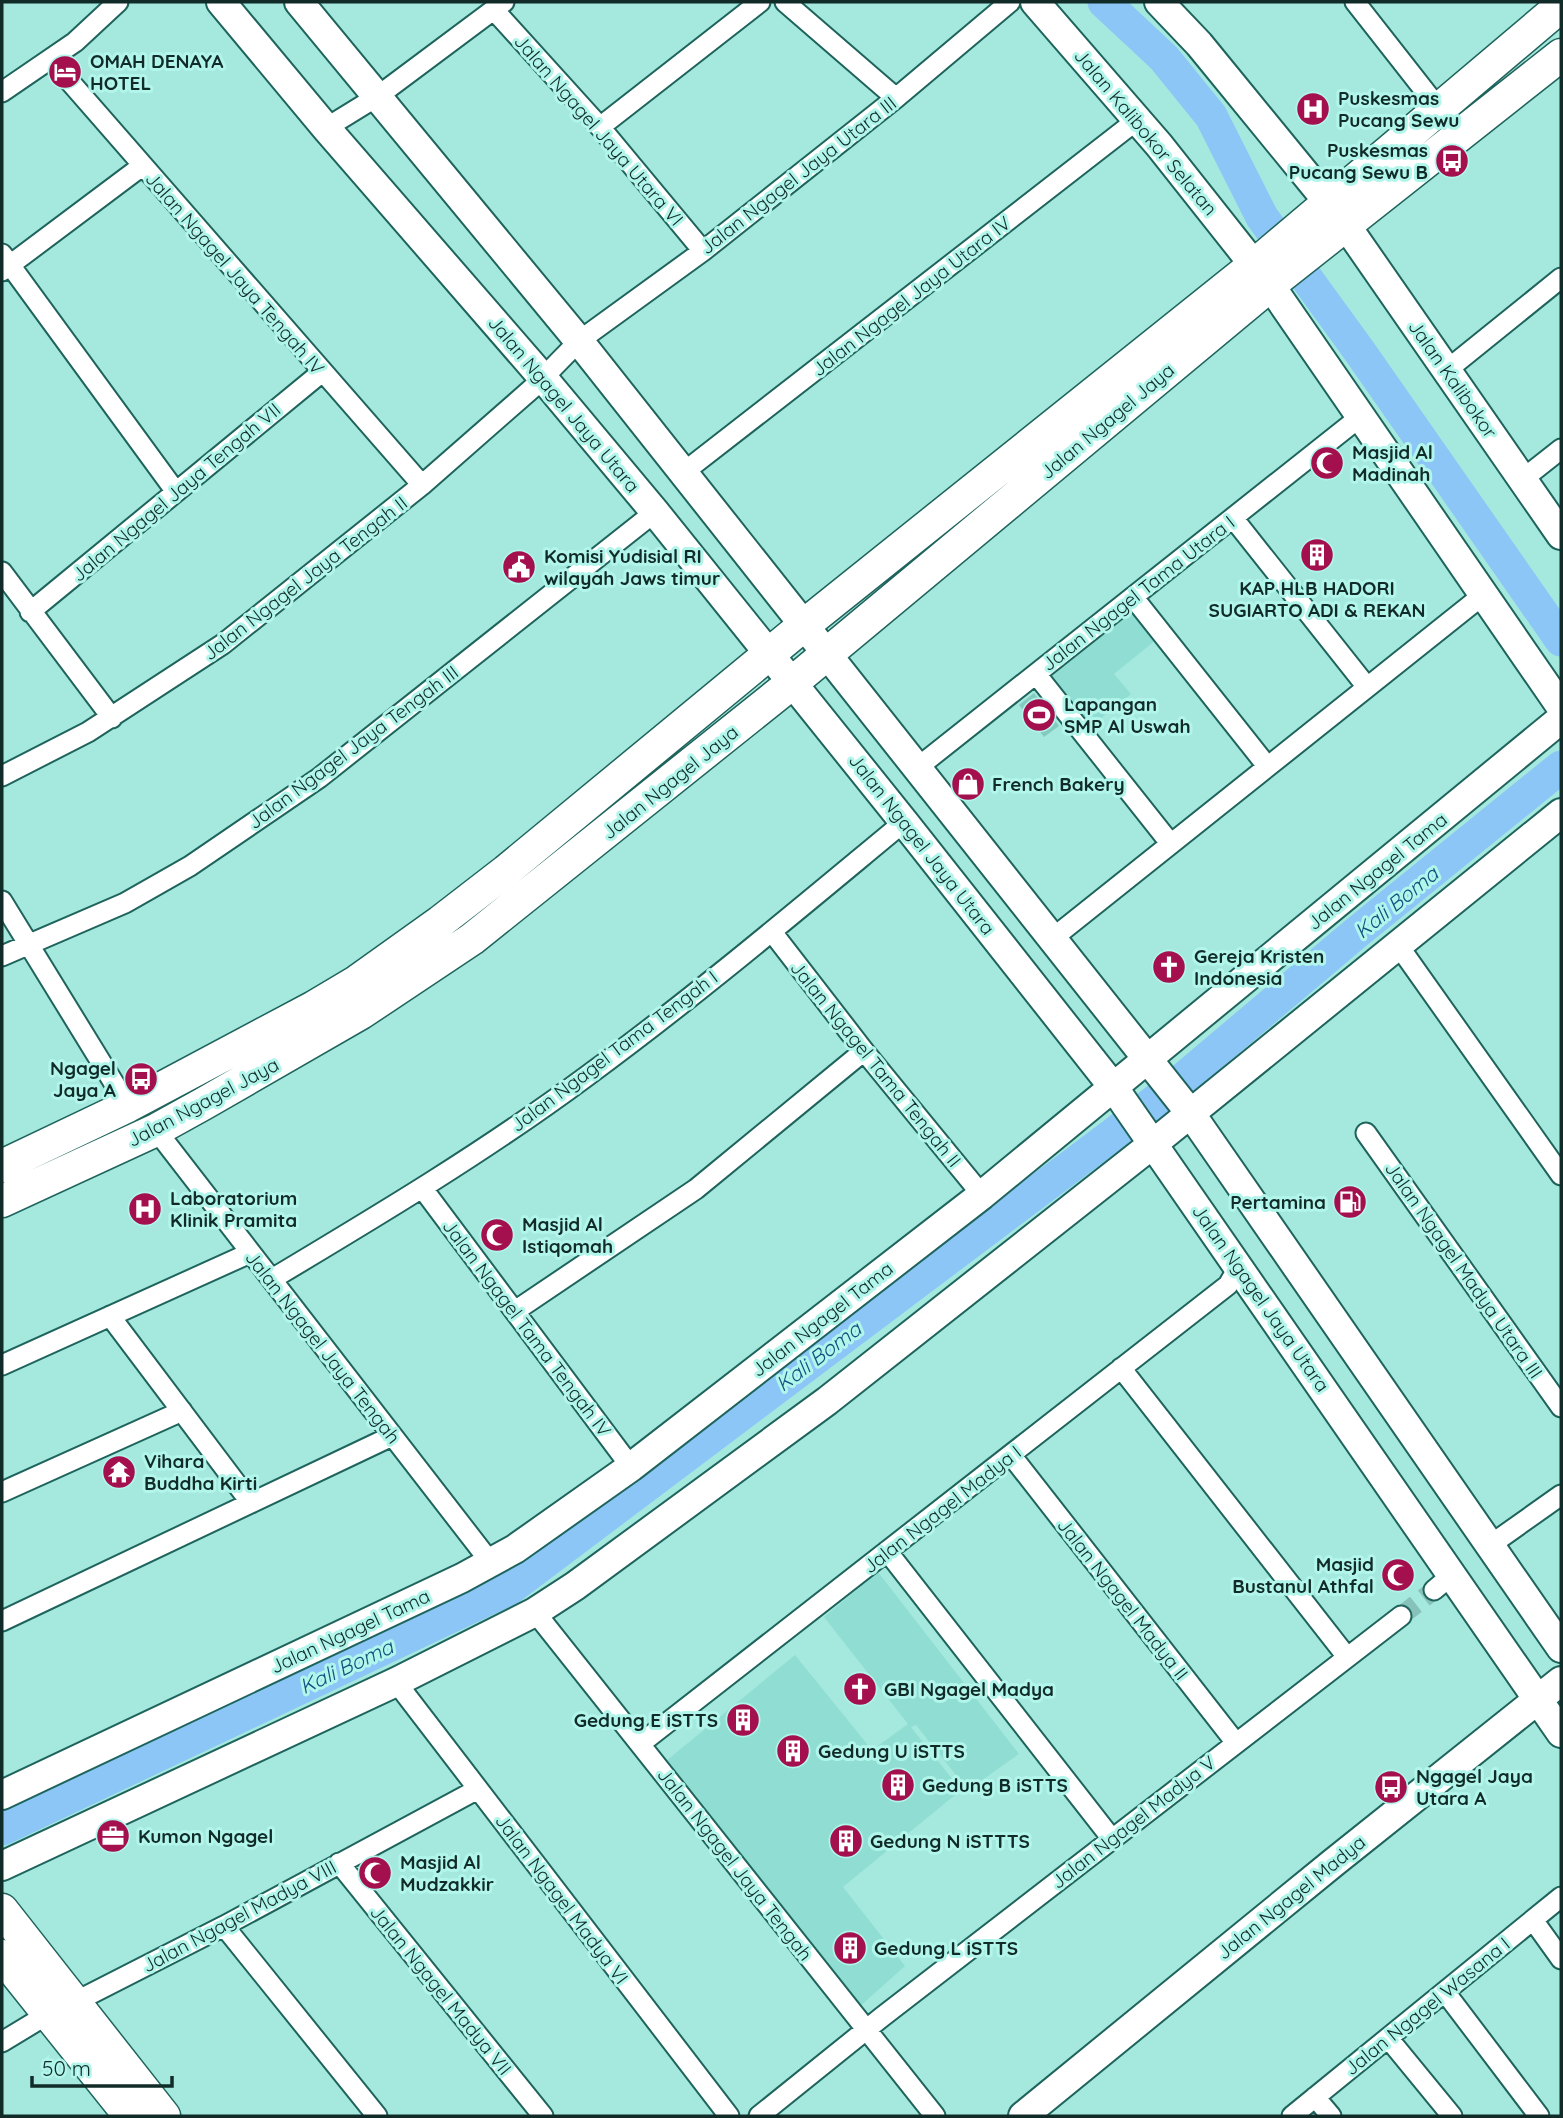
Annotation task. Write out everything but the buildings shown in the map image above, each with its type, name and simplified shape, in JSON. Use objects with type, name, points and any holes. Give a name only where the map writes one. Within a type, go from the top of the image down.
[{"type":"main road","points":[[1267,271],[1337,213],[1439,109],[1561,6]]},
{"type":"main road","points":[[1337,213],[1525,84],[1561,55]]},
{"type":"main road","points":[[1502,56],[1525,84]]},
{"type":"main road","name":"Jalan Ngagel Jaya","points":[[2,1166],[128,1106],[314,1007],[367,975],[506,871],[803,626],[1267,271]]},
{"type":"main road","name":"Jalan Ngagel Jaya","points":[[2,1201],[156,1130],[361,1013],[457,949],[538,888],[827,654],[1267,271]]},
{"type":"main road","points":[[440,922],[457,949]]},
{"type":"main road","points":[[2,1910],[130,2116]]},
{"type":"main road","points":[[2,1956],[61,2008],[164,2116]]},
{"type":"street","points":[[2,92],[75,42],[118,2]]},
{"type":"street","name":"Jalan Ngagel Jaya Utara","points":[[221,2],[655,512],[1119,1094],[1238,1268],[1443,1582],[1538,1699],[1561,1733]]},
{"type":"street","points":[[299,2],[684,471],[803,626],[1187,1109],[1561,1648]]},
{"type":"street","points":[[600,127],[760,2]]},
{"type":"street","points":[[785,2],[896,98]]},
{"type":"street","name":"Jalan Ngagel Jaya Utara III","points":[[579,341],[703,251],[896,98],[1010,2]]},
{"type":"street","name":"Jalan Kalibokor Selatan","points":[[1035,2],[1267,271],[1475,602],[1561,707]]},
{"type":"street","name":"Jalan Kalibokor","points":[[1159,2],[1199,44],[1337,213],[1561,535]]},
{"type":"street","points":[[1355,2],[1439,109]]},
{"type":"street","points":[[326,128],[378,96],[500,6]]},
{"type":"street","name":"Jalan Ngagel Jaya Utara VI","points":[[500,6],[703,251]]},
{"type":"street","name":"Jalan Ngagel Jaya Tengah IV","points":[[51,60],[422,485]]},
{"type":"street","name":"Jalan Ngagel Jaya Utara IV","points":[[684,471],[1137,120]]},
{"type":"street","points":[[142,166],[4,264],[176,492]]},
{"type":"street","points":[[1447,370],[1561,278]]},
{"type":"street","name":"Jalan Ngagel Jaya Tengah II","points":[[2,776],[112,718],[223,644],[422,485],[543,378],[579,341]]},
{"type":"street","name":"Jalan Ngagel Jaya Tengah VII","points":[[30,612],[321,372]]},
{"type":"street","name":"Jalan Ngagel Tama Utara I","points":[[917,768],[1360,417]]},
{"type":"street","points":[[1523,480],[1561,449]]},
{"type":"street","name":"Jalan Ngagel Jaya Tengah III","points":[[2,956],[125,903],[190,866],[324,773],[655,512]]},
{"type":"street","points":[[1233,518],[1367,687]]},
{"type":"street","points":[[2,572],[112,718]]},
{"type":"street","points":[[1133,597],[1267,766]]},
{"type":"street","points":[[1053,938],[1475,602]]},
{"type":"street","points":[[1036,674],[1170,844]]},
{"type":"street","name":"Jalan Ngagel Tama","points":[[2,1795],[491,1563],[515,1549],[631,1467],[982,1195],[1154,1067],[1561,719]]},
{"type":"street","points":[[2,1866],[396,1682],[535,1612],[575,1586],[828,1401],[1187,1109],[1398,945],[1561,813]]},
{"type":"street","name":"Jalan Ngagel Tama Tengah I","points":[[272,1279],[423,1189],[594,1071],[772,932],[904,822]]},
{"type":"street","points":[[2,901],[128,1106]]},
{"type":"street","name":"Jalan Ngagel Tama Tengah II","points":[[772,932],[864,1051],[982,1195]]},
{"type":"street","points":[[1398,945],[1561,1175]]},
{"type":"street","points":[[515,1311],[689,1195],[864,1051]]},
{"type":"street","name":"Jalan Ngagel Jaya Tengah","points":[[156,1130],[491,1563]]},
{"type":"street","name":"Jalan Ngagel Madya Utara III","points":[[1367,1133],[1561,1407]]},
{"type":"street","name":"Jalan Ngagel Tama Tengah IV","points":[[423,1189],[631,1467]]},
{"type":"street","points":[[2,1365],[250,1253]]},
{"type":"street","name":"Jalan Ngagel Madya I","points":[[640,1744],[1228,1285],[1238,1268]]},
{"type":"street","points":[[110,1316],[251,1503]]},
{"type":"street","points":[[1121,1368],[1347,1657]]},
{"type":"street","points":[[2,1492],[182,1411]]},
{"type":"street","points":[[2,1621],[392,1436]]},
{"type":"street","name":"Jalan Ngagel Madya II","points":[[1011,1455],[1236,1743]]},
{"type":"street","points":[[1489,1546],[1561,1495]]},
{"type":"street","points":[[887,1551],[1112,1839]]},
{"type":"street","name":"Jalan Ngagel Jaya Tengah","points":[[535,1612],[935,2116]]},
{"type":"street","name":"Jalan Ngagel Madya V","points":[[759,2116],[866,2030],[1401,1616]]},
{"type":"street","name":"Jalan Ngagel Madya","points":[[1023,2116],[1561,1681]]},
{"type":"street","name":"Jalan Ngagel Madya VI","points":[[396,1682],[729,2116]]},
{"type":"street","name":"Jalan Ngagel Madya VIII","points":[[2,2042],[61,2008],[224,1926],[478,1789]]},
{"type":"street","name":"Jalan Ngagel Madya VII","points":[[339,1863],[543,2116]]},
{"type":"street","name":"Jalan Ngagel Wasana I","points":[[1292,2116],[1561,1897]]},
{"type":"street","points":[[1533,1920],[1561,1959]]},
{"type":"street","points":[[224,1926],[377,2116]]},
{"type":"street","points":[[1445,1992],[1539,2116]]},
{"type":"street","points":[[1388,2038],[1452,2116]]},
{"type":"street","points":[[1315,2097],[1331,2116]]},
{"type":"shaded area","points":[[1134,601],[1162,635],[1114,674],[1131,694],[1085,731],[1041,676]]},
{"type":"shaded area","name":"Lapangan SMP Al Uswah","points":[[1034,693],[1059,726],[1044,737],[1019,705]]},
{"type":"shaded area","points":[[878,1572],[1019,1754],[968,1790],[916,1725],[911,1727],[961,1790],[843,1887],[905,1966],[857,2009],[679,1785],[666,1761],[795,1655],[872,1750],[908,1724],[824,1617]]},
{"type":"waterway","points":[[1104,2],[1164,58],[1211,116],[1262,217],[1360,352],[1561,640]]},
{"type":"waterway","name":"Kali Boma","points":[[2,1829],[509,1589],[1115,1133],[1561,767]]},
{"type":"tunnel","points":[[1401,1616],[1434,1590]]},
{"type":"place","name":"OMAH DENAYA HOTEL","points":[[65,72]]},
{"type":"place","name":"Puskesmas Pucang Sewu","points":[[1313,109]]},
{"type":"place","name":"Puskesmas Pucang Sewu B","points":[[1452,161]]},
{"type":"place","name":"Masjid Al Madinah","points":[[1327,463]]},
{"type":"place","name":"KAP HLB HADORI SUGIARTO ADI & REKAN","points":[[1317,555]]},
{"type":"place","name":"Komisi Yudisial RI wilayah Jaws timur","points":[[519,567]]},
{"type":"place","name":"Lapangan SMP Al Uswah","points":[[1039,715]]},
{"type":"place","name":"French Bakery","points":[[968,784]]},
{"type":"place","name":"Gereja Kristen Indonesia","points":[[1169,967]]},
{"type":"place","name":"Ngagel Jaya A","points":[[141,1079]]},
{"type":"place","name":"Pertamina","points":[[1350,1202]]},
{"type":"place","name":"Laboratorium Klinik Pramita","points":[[145,1209]]},
{"type":"place","name":"Masjid Al Istiqomah","points":[[497,1235]]},
{"type":"place","name":"Vihara Buddha Kirti","points":[[119,1472]]},
{"type":"place","name":"Masjid Bustanul Athfal","points":[[1398,1575]]},
{"type":"place","name":"GBI Ngagel Madya","points":[[860,1689]]},
{"type":"place","name":"Gedung E iSTTS","points":[[743,1720]]},
{"type":"place","name":"Gedung U iSTTS","points":[[793,1751]]},
{"type":"place","name":"Gedung B iSTTS","points":[[898,1785]]},
{"type":"place","name":"Ngagel Jaya Utara A","points":[[1391,1787]]},
{"type":"place","name":"Kumon Ngagel","points":[[113,1836]]},
{"type":"place","name":"Gedung N iSTTTS","points":[[846,1841]]},
{"type":"place","name":"Masjid Al Mudzakkir","points":[[375,1873]]},
{"type":"place","name":"Gedung L iSTTS","points":[[850,1948]]}]
